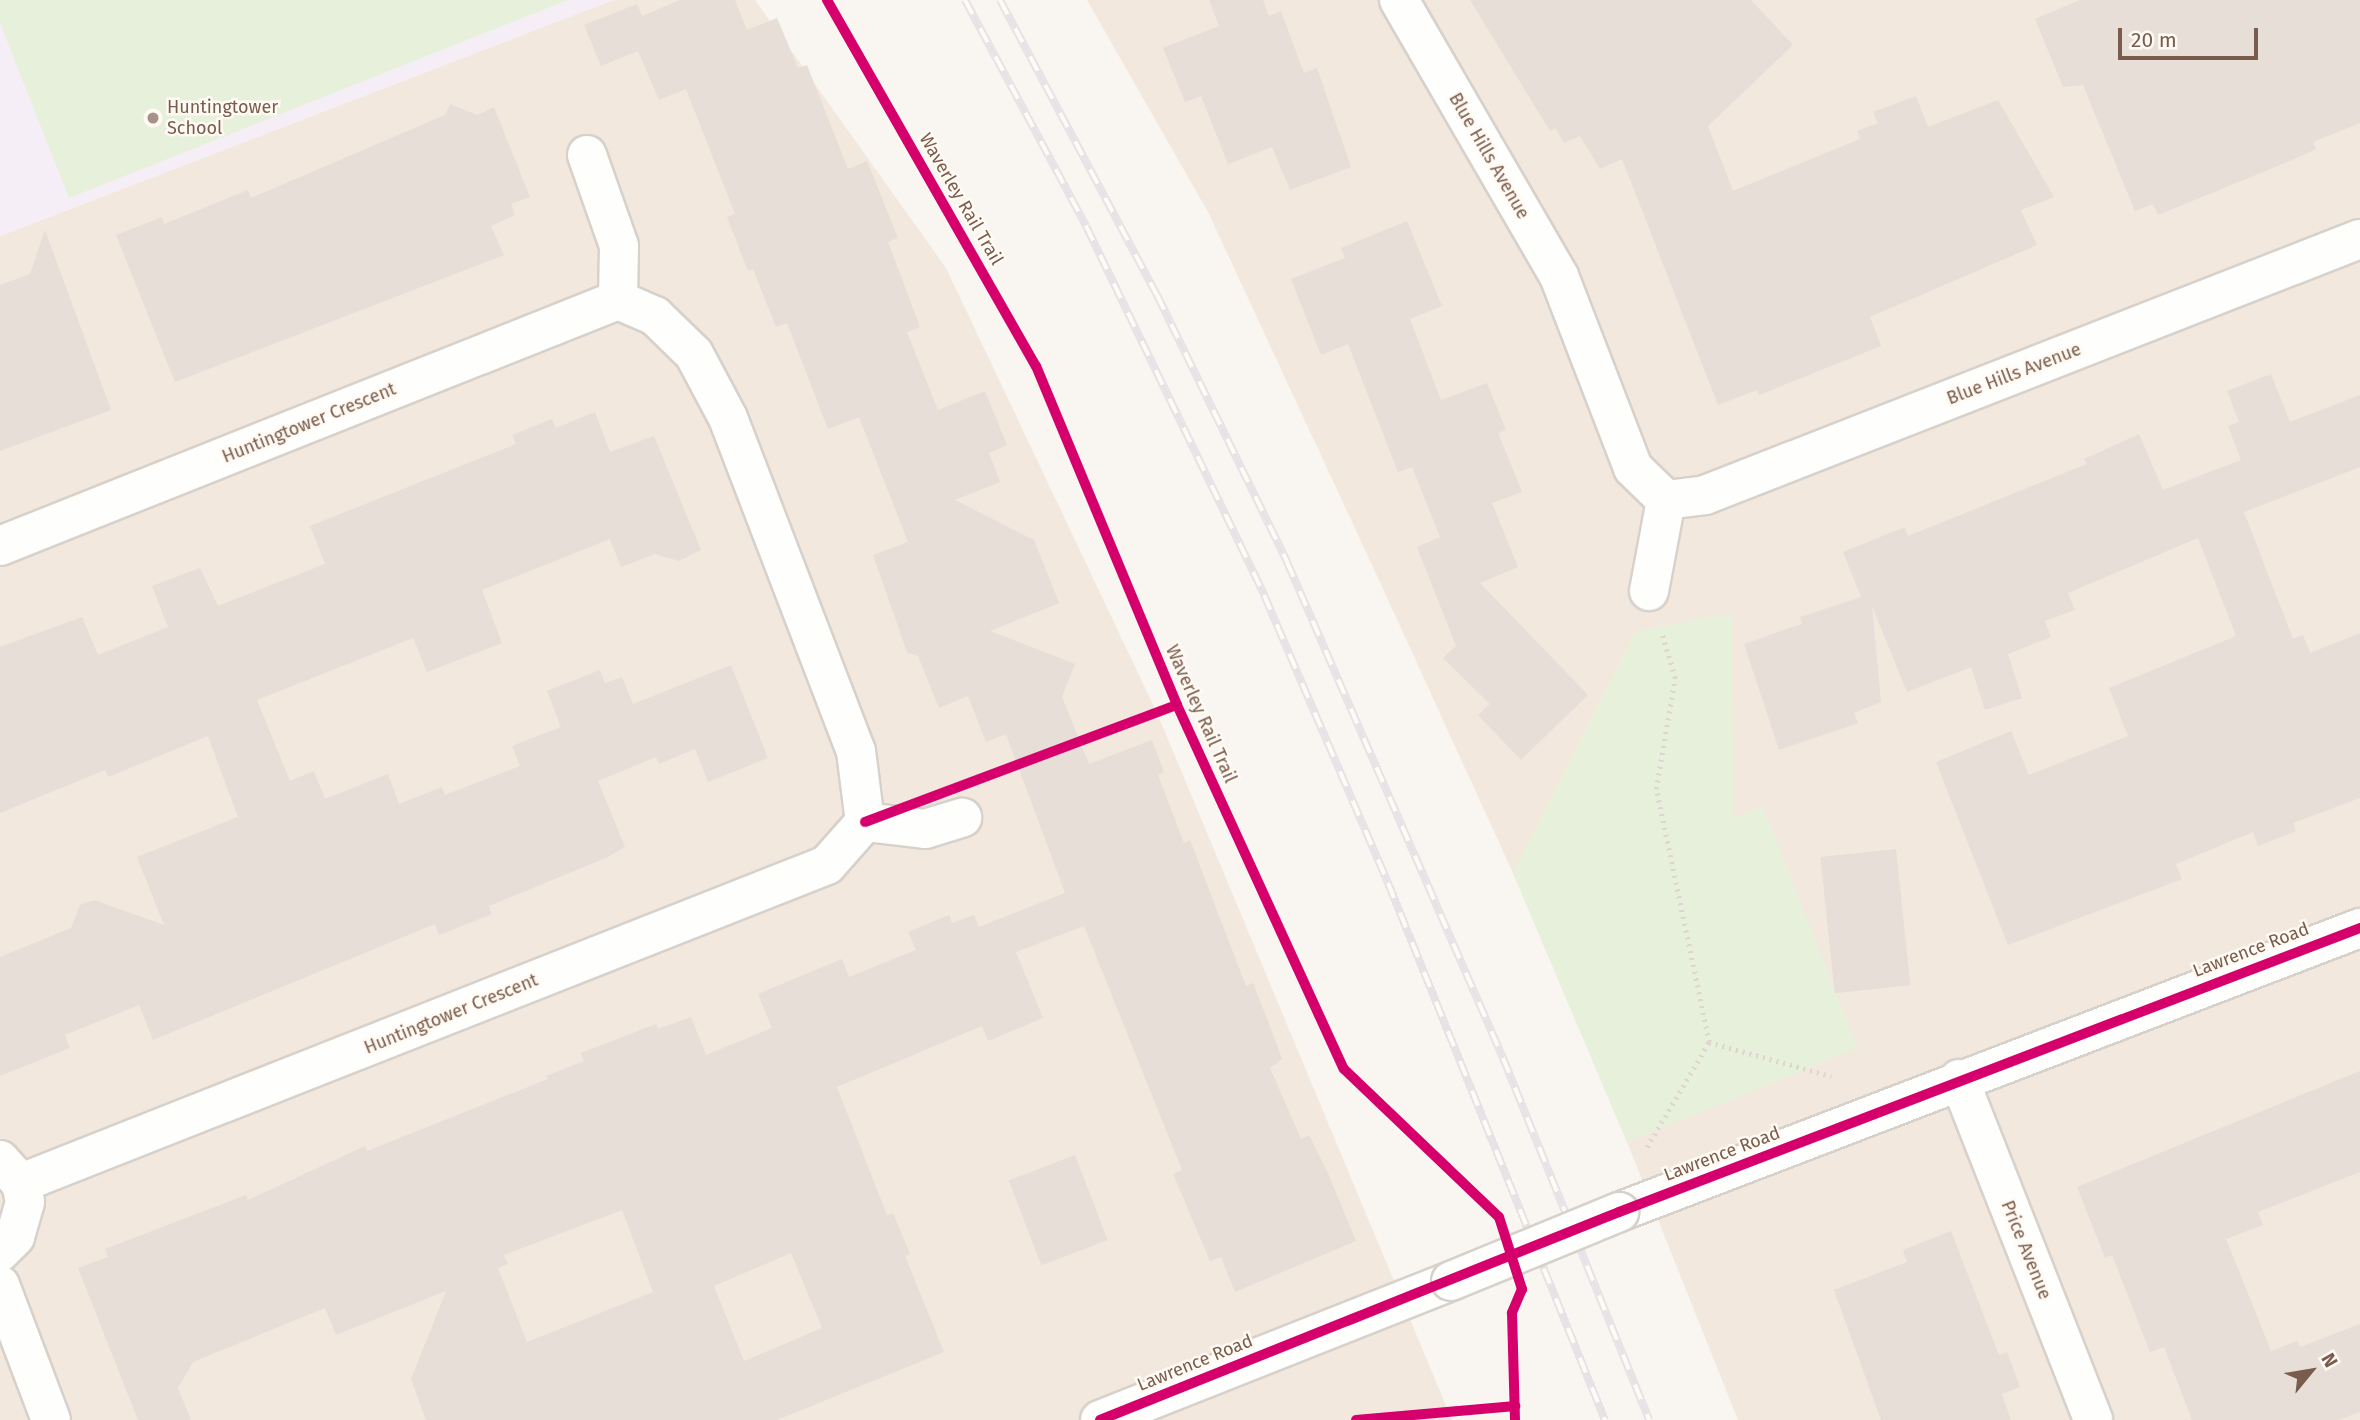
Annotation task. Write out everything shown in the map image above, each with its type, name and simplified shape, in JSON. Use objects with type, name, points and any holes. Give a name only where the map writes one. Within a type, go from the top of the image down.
[{"type":"street","name":"Blue Hills Avenue","points":[[1399,0],[1559,276],[1633,468],[1666,500],[1705,495],[2360,239]]},
{"type":"street","points":[[587,155],[619,246],[618,300],[655,316],[694,354],[728,418],[856,751],[865,822],[925,829],[962,818]]},
{"type":"street","name":"Huntingtower Crescent","points":[[0,545],[618,300]]},
{"type":"street","points":[[1648,591],[1666,500]]},
{"type":"street","name":"Huntingtower Crescent","points":[[10,1172],[827,865],[865,822]]},
{"type":"street","name":"Lawrence Road","points":[[1100,1420],[1959,1079],[2360,928]]},
{"type":"street","name":"Price Avenue","points":[[1959,1079],[2093,1420]]},
{"type":"street","points":[[0,1252],[23,1220],[10,1172]]},
{"type":"street","points":[[0,1285],[51,1420]]},
{"type":"path","points":[[1647,1147],[1709,1042],[1656,789],[1675,678],[1648,591]]},
{"type":"path","points":[[1709,1042],[1831,1076]]},
{"type":"shaded area","name":"Huntingtower School","points":[[0,0],[613,0],[0,236]]},
{"type":"shaded area","points":[[613,0],[755,0],[946,268],[1157,713],[1452,1420],[0,1420],[0,236]]},
{"type":"shaded area","points":[[1087,0],[2360,0],[2360,1420],[1738,1420],[1627,1142],[1513,873],[1378,578],[1208,212]]},
{"type":"green space","name":"Huntingtower School","points":[[0,0],[568,0],[69,198],[0,23]]},
{"type":"green space","points":[[1731,613],[1734,818],[1763,807],[1858,1048],[1627,1142],[1513,873],[1636,631]]},
{"type":"building","points":[[680,0],[735,0],[747,30],[777,18],[798,68],[807,65],[848,169],[867,161],[898,238],[888,242],[920,327],[907,332],[938,410],[985,391],[1007,445],[989,453],[1000,482],[955,500],[1034,540],[1059,603],[990,631],[1075,664],[1062,697],[1089,764],[1152,740],[1164,772],[1158,775],[1184,843],[1190,840],[1246,986],[1253,983],[1282,1059],[1270,1068],[1301,1139],[1309,1135],[1327,1171],[1356,1241],[1235,1292],[1221,1257],[1210,1261],[1173,1174],[1182,1170],[1084,926],[1016,952],[1043,1018],[988,1041],[982,1026],[837,1087],[887,1215],[893,1213],[910,1254],[905,1256],[944,1352],[777,1420],[426,1420],[411,1379],[446,1291],[336,1335],[325,1308],[193,1362],[178,1388],[191,1420],[138,1420],[78,1268],[108,1257],[105,1249],[246,1195],[248,1200],[365,1146],[367,1151],[548,1079],[546,1076],[584,1061],[581,1053],[656,1024],[658,1029],[691,1017],[706,1055],[772,1028],[758,994],[842,959],[849,977],[916,950],[908,932],[949,915],[952,923],[974,915],[979,927],[1065,893],[1006,734],[986,742],[968,696],[939,708],[918,656],[907,652],[873,555],[908,542],[859,417],[828,429],[787,323],[776,327],[753,269],[748,271],[727,217],[735,214],[686,89],[659,100],[638,51],[601,66],[584,25],[637,4],[642,16]],"holes":[[[622,1210],[653,1292],[527,1342],[498,1268],[508,1264],[504,1255]],[[791,1253],[822,1328],[744,1361],[714,1286]]]},
{"type":"building","points":[[1209,0],[1263,0],[1269,16],[1281,11],[1304,73],[1317,68],[1351,167],[1290,190],[1272,147],[1228,164],[1201,96],[1185,102],[1163,48],[1219,26]]},
{"type":"building","points":[[1470,0],[1751,0],[1793,45],[1708,126],[1733,191],[1860,139],[1857,131],[1878,123],[1873,112],[1916,96],[1928,127],[1998,100],[2054,197],[2021,210],[2037,245],[1870,317],[1881,346],[1759,395],[1757,390],[1718,405],[1622,159],[1600,169],[1580,136],[1564,143],[1555,128],[1550,131]]},
{"type":"building","points":[[2080,0],[2360,0],[2360,123],[2313,142],[2316,149],[2292,160],[2158,215],[2153,204],[2135,211],[2083,85],[2063,87],[2035,19]]},
{"type":"building","points":[[450,104],[477,115],[494,107],[530,197],[511,204],[515,215],[491,226],[504,255],[175,382],[116,235],[162,217],[164,224],[248,190],[251,198],[445,115]]},
{"type":"building","points":[[1407,221],[1442,306],[1410,319],[1441,400],[1487,383],[1506,430],[1498,433],[1522,492],[1492,503],[1518,567],[1480,583],[1588,695],[1521,760],[1478,715],[1490,704],[1443,658],[1456,646],[1417,547],[1440,537],[1412,467],[1398,472],[1348,344],[1321,355],[1291,279],[1345,258],[1341,248]]},
{"type":"building","points":[[45,230],[111,410],[0,451],[0,285],[30,274]]},
{"type":"building","points":[[2271,374],[2290,422],[2360,395],[2360,467],[2244,512],[2293,639],[2303,635],[2310,653],[2360,633],[2360,798],[2293,823],[2296,831],[2258,846],[2253,832],[2176,864],[2182,879],[2008,945],[1936,762],[2011,731],[2029,775],[2128,736],[2109,688],[2236,636],[2198,538],[2068,593],[2075,610],[2045,621],[2051,637],[2008,654],[2022,698],[1985,710],[1971,667],[1907,692],[1872,606],[1881,702],[1854,713],[1858,723],[1779,750],[1744,644],[1802,624],[1800,617],[1861,597],[1843,552],[1905,527],[1908,536],[2087,464],[2084,459],[2139,434],[2163,490],[2241,460],[2228,426],[2239,422],[2227,391]]},
{"type":"building","points":[[595,412],[610,452],[654,436],[701,550],[679,561],[655,554],[621,567],[610,539],[482,590],[502,643],[427,672],[413,638],[257,700],[290,781],[314,771],[325,799],[388,774],[399,804],[442,787],[445,795],[520,766],[512,746],[561,727],[547,691],[600,670],[605,683],[622,677],[633,704],[731,665],[768,758],[708,782],[695,749],[659,764],[656,757],[598,781],[625,847],[608,857],[489,906],[492,914],[439,935],[435,924],[153,1040],[139,1005],[65,1035],[70,1048],[0,1076],[0,957],[71,928],[80,905],[94,900],[164,925],[137,857],[238,817],[208,736],[108,777],[105,770],[0,813],[0,647],[82,617],[98,655],[168,627],[152,586],[200,568],[218,606],[325,564],[310,526],[516,444],[512,435],[552,419],[556,428]]},
{"type":"building","points":[[1896,849],[1910,985],[1835,993],[1820,857]]},
{"type":"building","points":[[2360,1071],[2360,1172],[2258,1212],[2263,1225],[2226,1239],[2271,1351],[2297,1341],[2300,1347],[2360,1324],[2360,1412],[2338,1420],[2192,1420],[2164,1347],[2150,1352],[2112,1255],[2105,1258],[2077,1187]]},
{"type":"building","points":[[1075,1155],[1108,1240],[1041,1265],[1009,1180]]},
{"type":"building","points":[[1951,1231],[1999,1355],[2007,1352],[2020,1387],[2002,1394],[2011,1420],[1881,1420],[1834,1290],[1907,1262],[1903,1250]]},
{"type":"railway","points":[[965,0],[1086,226],[1264,595],[1388,883],[1605,1420]]},
{"type":"railway","points":[[1000,0],[1157,295],[1287,562],[1503,1058],[1649,1420]]},
{"type":"cycle path","name":"Waverley Rail Trail","points":[[827,0],[1036,366],[1177,705],[1344,1069],[1499,1217],[1522,1289],[1512,1313],[1515,1420]]},
{"type":"cycle path","name":"Waverley Rail Trail","points":[[865,822],[1177,705]]},
{"type":"cycle path","points":[[1100,1420],[1619,1212],[2360,928]]},
{"type":"cycle path","points":[[1356,1420],[1515,1406]]},
{"type":"place","name":"Huntingtower School","points":[[153,118]]}]
